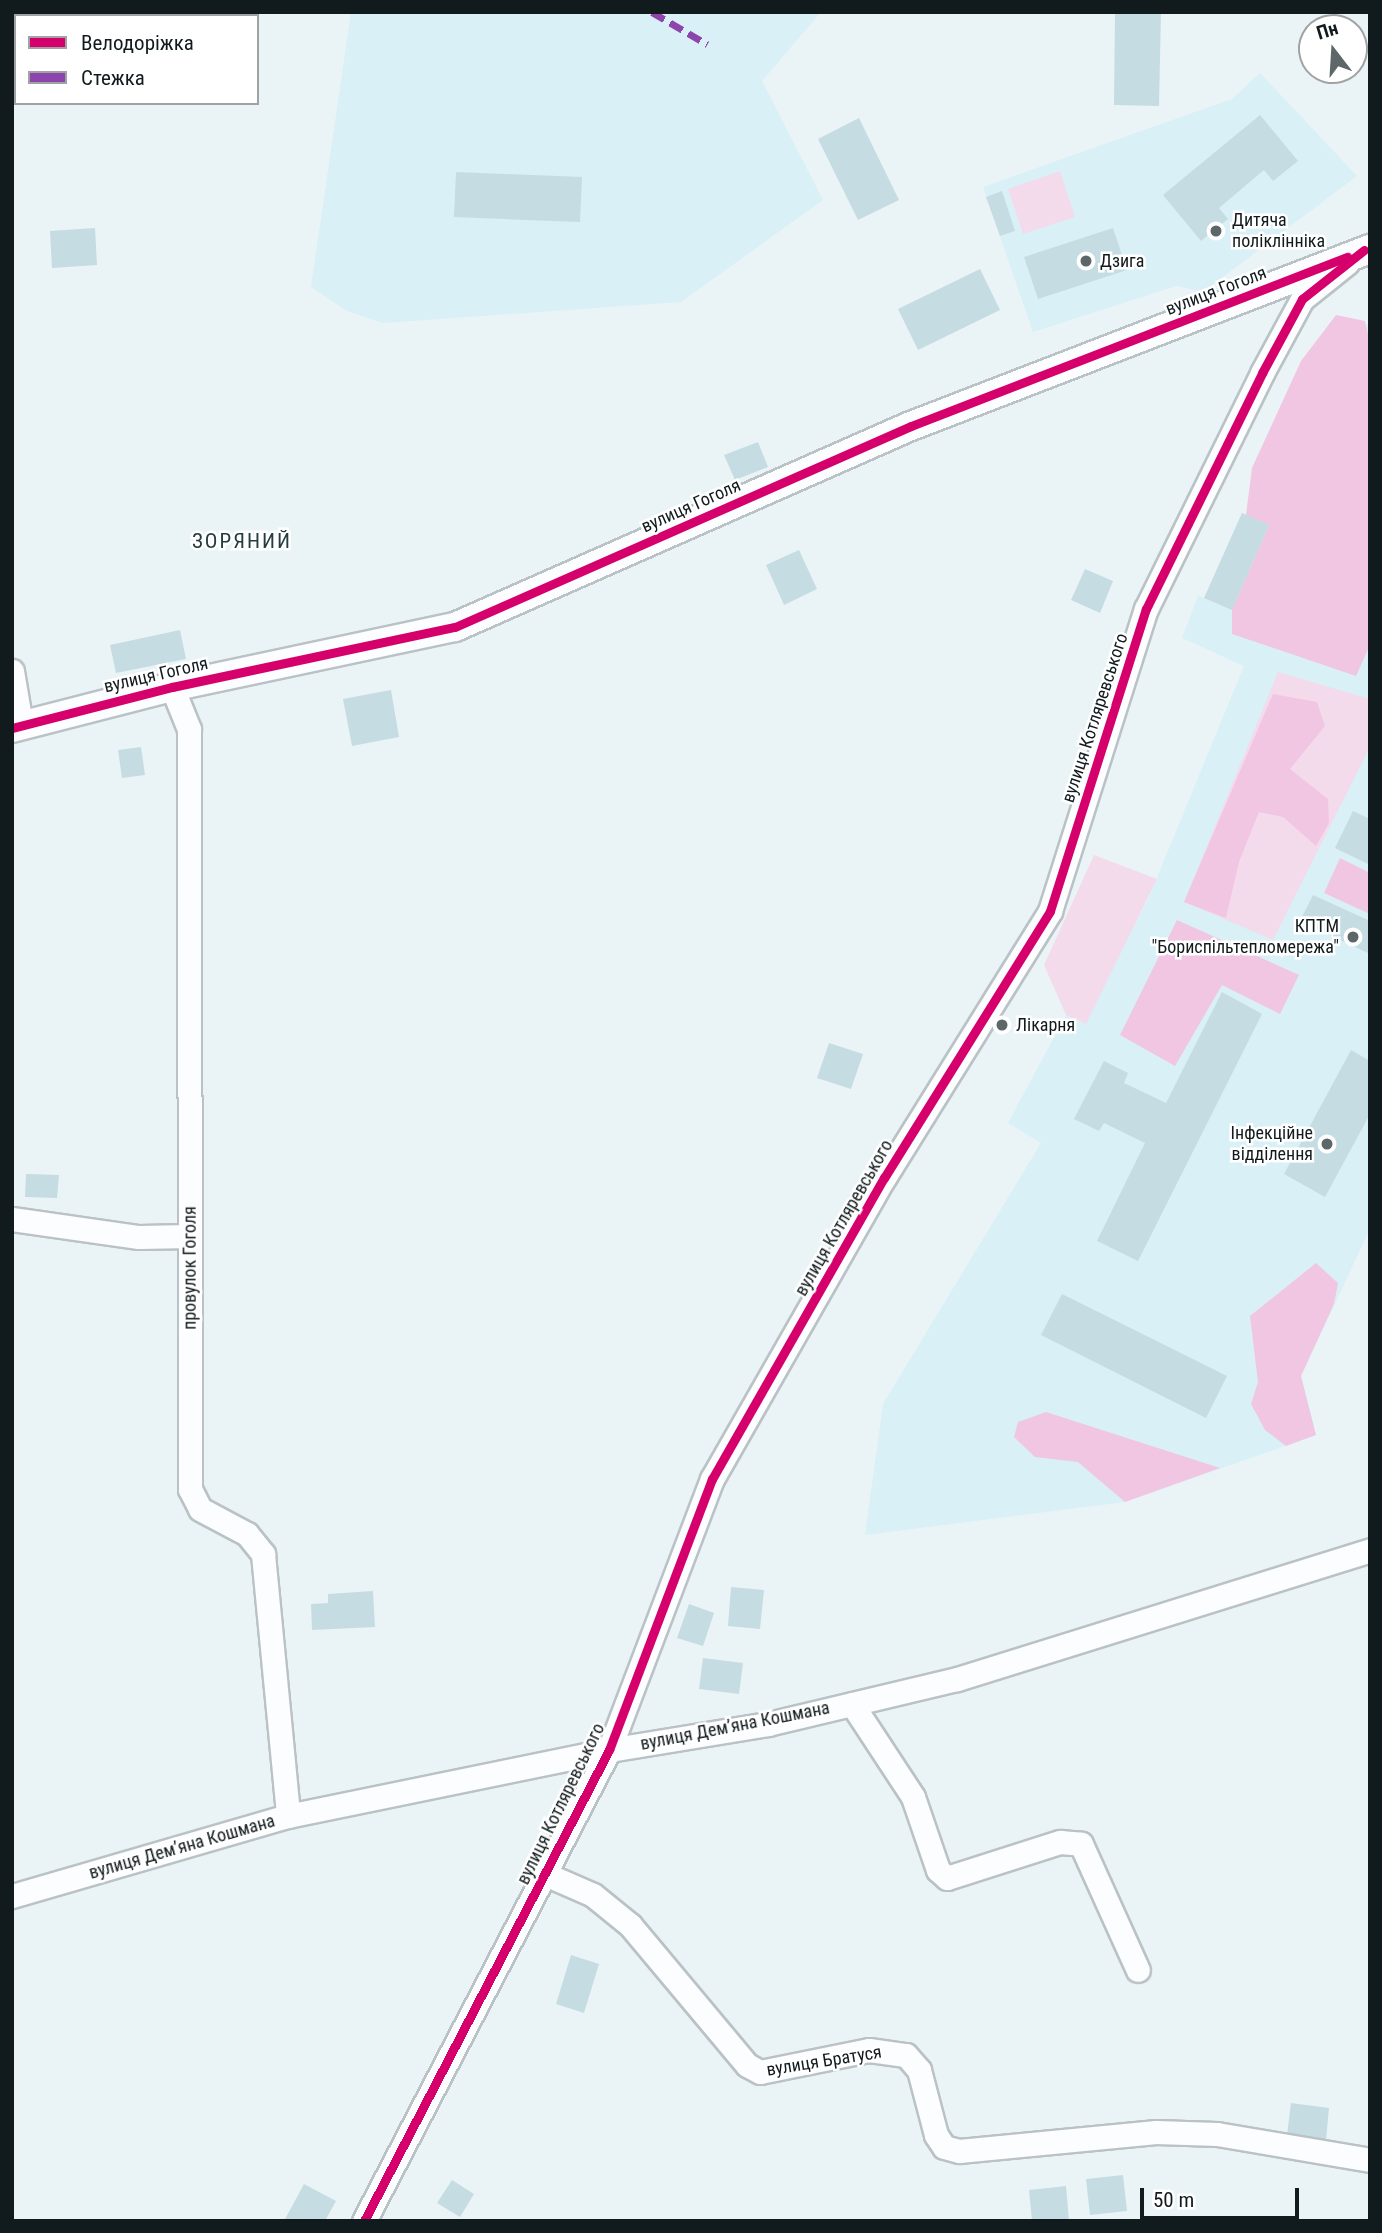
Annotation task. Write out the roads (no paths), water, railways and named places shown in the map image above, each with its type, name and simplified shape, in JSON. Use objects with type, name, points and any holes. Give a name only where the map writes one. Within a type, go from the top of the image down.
[{"type":"street","name":"вулиця Гоголя","points":[[17,726],[172,687],[455,627],[911,426],[1367,250]]},
{"type":"street","name":"вулиця Котляревського","points":[[365,2221],[609,1750],[712,1479],[884,1178],[1050,911],[1146,609],[1262,373],[1302,299],[1367,250]]},
{"type":"street","points":[[12,671],[17,726]]},
{"type":"street","name":"провулок Гоголя","points":[[172,687],[189,729],[190,1489],[200,1509],[247,1534],[263,1554],[288,1816]]},
{"type":"street","points":[[12,1219],[139,1237],[190,1236]]},
{"type":"street","name":"вулиця Демʼяна Кошмана","points":[[12,1896],[288,1816],[609,1750],[768,1724],[957,1679],[1370,1550]]},
{"type":"street","points":[[852,1704],[913,1797],[938,1870],[947,1878],[964,1875],[1060,1842],[1081,1844],[1138,1970]]},
{"type":"street","name":"вулиця Братуся","points":[[545,1874],[593,1895],[630,1925],[747,2065],[760,2072],[869,2050],[906,2055],[919,2070],[936,2135],[944,2147],[985,2149],[1156,2132],[1217,2134],[1370,2160]]},
{"type":"place","name":"Дитяча поліклінніка","points":[[1216,231]]},
{"type":"place","name":"Дзига","points":[[1086,261]]},
{"type":"place","name":"КПТМ \"Бориспільтепломережа\"","points":[[1353,937]]},
{"type":"place","name":"Лікарня","points":[[1002,1025]]},
{"type":"place","name":"Інфекційне відділення","points":[[1327,1144]]},
{"type":"district","name":"ЗОРЯНИЙ","points":[[242,541]]}]
